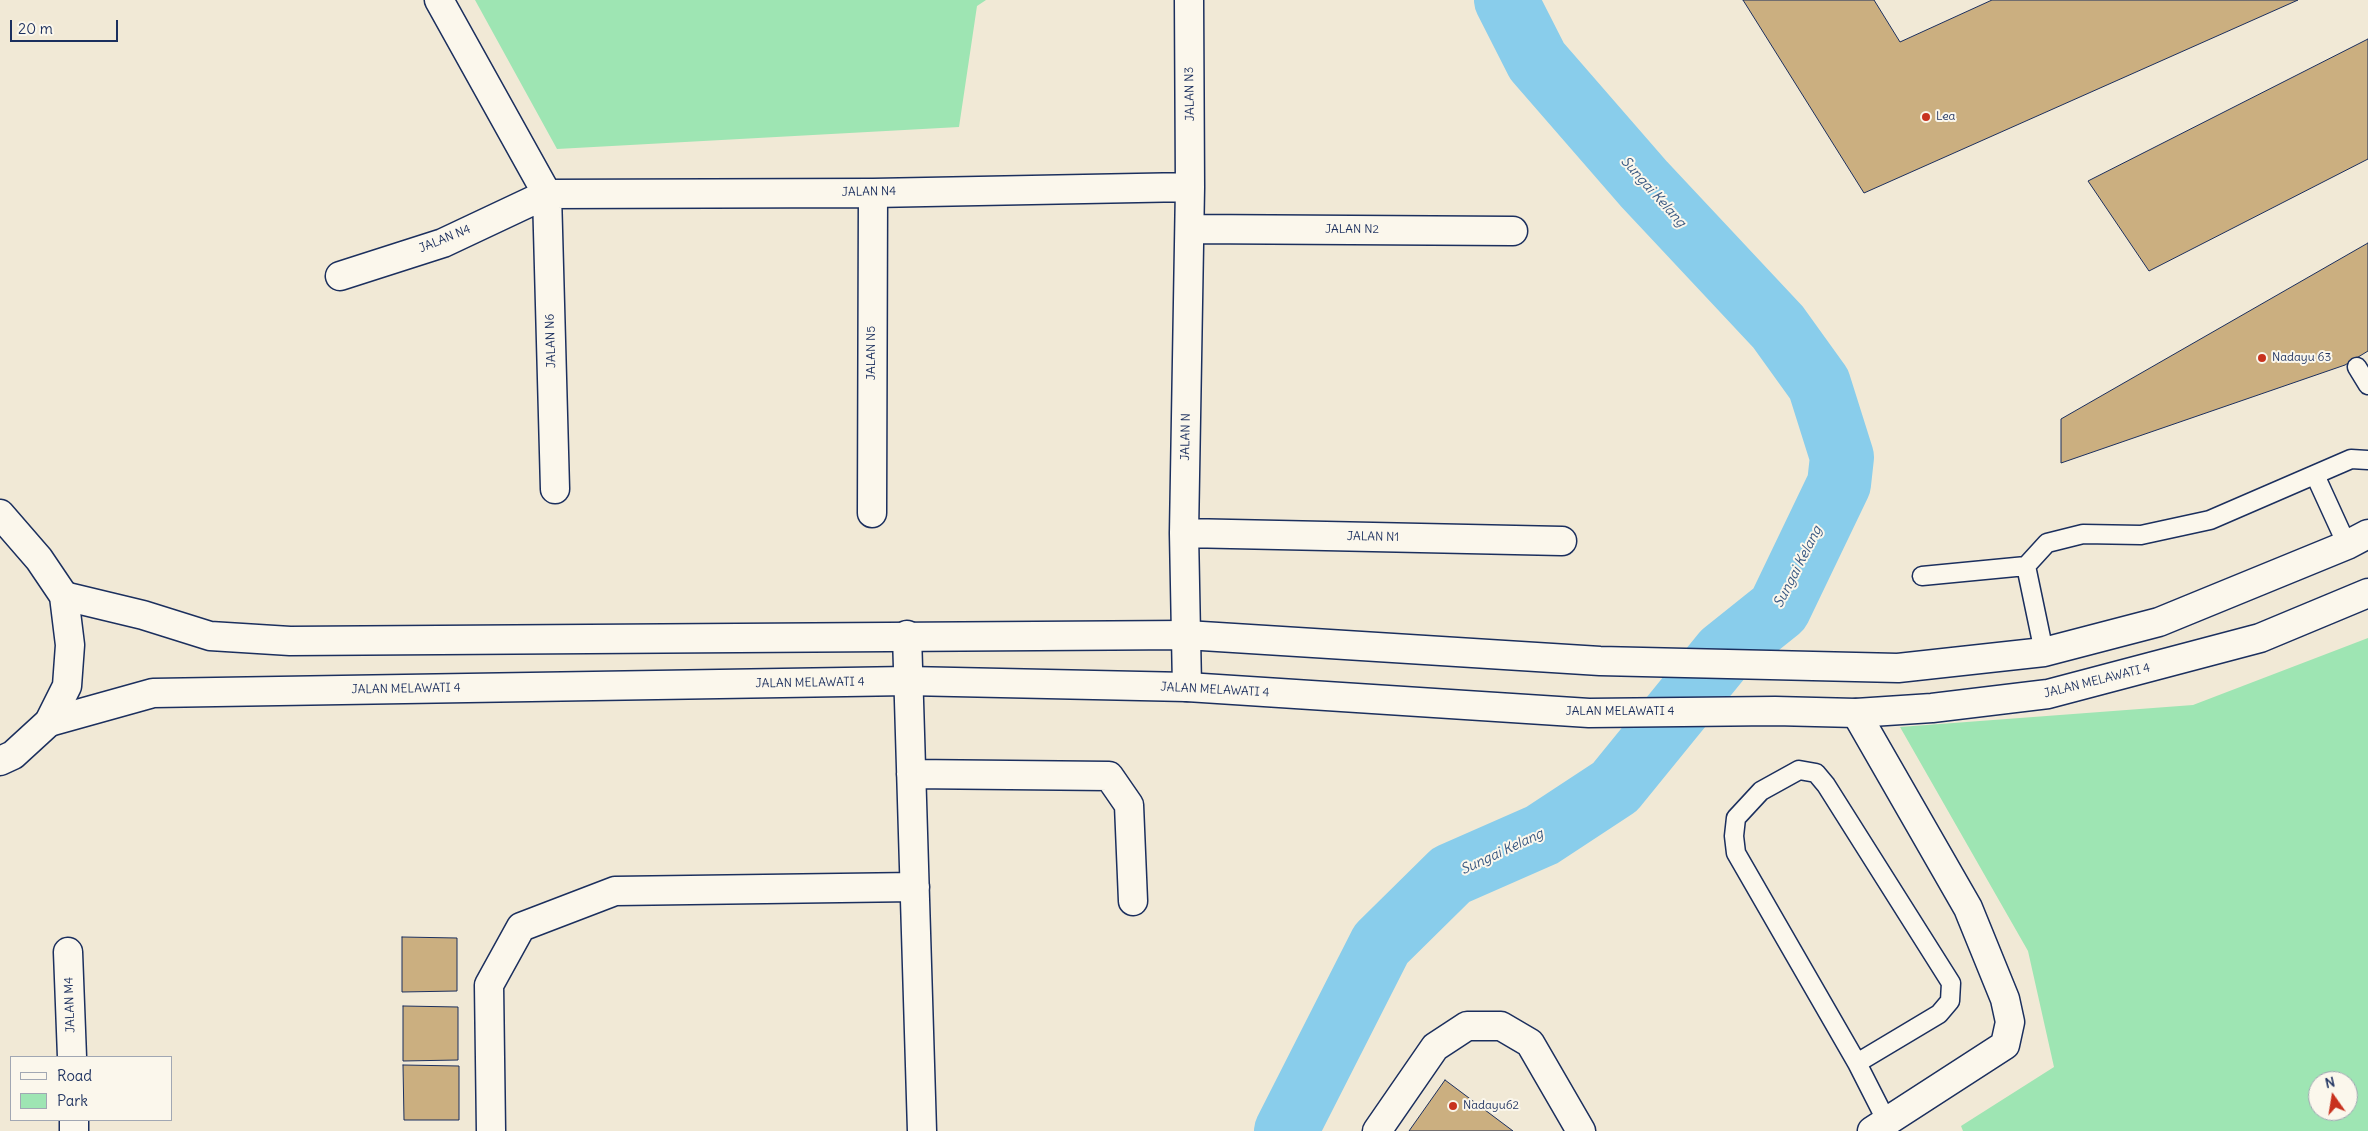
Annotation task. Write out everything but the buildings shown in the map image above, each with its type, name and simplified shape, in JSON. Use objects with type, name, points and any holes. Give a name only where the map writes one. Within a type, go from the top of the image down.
[{"type":"street","points":[[439,0],[547,194]]},
{"type":"street","name":"JALAN N3","points":[[1188,0],[1190,187]]},
{"type":"street","name":"JALAN N4","points":[[340,276],[443,243],[547,194],[873,193],[1190,187]]},
{"type":"street","name":"JALAN N","points":[[1187,687],[1184,533],[1190,187]]},
{"type":"street","name":"JALAN N5","points":[[872,513],[873,193]]},
{"type":"street","name":"JALAN N6","points":[[547,194],[555,489]]},
{"type":"street","name":"JALAN N2","points":[[1190,229],[1513,231]]},
{"type":"street","points":[[0,514],[39,559],[64,596],[70,645],[67,686],[49,722],[14,754],[0,761]]},
{"type":"street","name":"JALAN N1","points":[[1184,533],[1562,540]]},
{"type":"street","points":[[64,596],[143,615],[210,636],[290,642],[907,635],[1186,635],[1600,661],[1898,668],[2044,652],[2159,622],[2358,539]]},
{"type":"street","name":"JALAN MELAWATI 4","points":[[49,722],[152,693],[908,681],[1187,687],[1589,713],[1856,713],[1932,708],[2048,694],[2260,638],[2368,593]]},
{"type":"street","points":[[907,635],[922,1131]]},
{"type":"street","points":[[1856,713],[1968,908],[1993,966],[2005,999],[2010,1022],[2005,1045],[1880,1126]]},
{"type":"street","points":[[911,774],[1109,776],[1129,805],[1133,902]]},
{"type":"street","points":[[490,1131],[489,984],[521,927],[615,891],[915,887]]},
{"type":"street","name":"JALAN M4","points":[[68,952],[72,1056]]},
{"type":"street","points":[[1377,1131],[1435,1047],[1467,1026],[1501,1026],[1530,1043],[1582,1131]]},
{"type":"lane","points":[[2356,367],[2368,385]]},
{"type":"lane","points":[[1922,576],[2026,566],[2047,543],[2083,534],[2141,535],[2210,520],[2351,459],[2368,460]]},
{"type":"lane","points":[[2315,475],[2358,539]]},
{"type":"lane","points":[[2026,566],[2044,652]]},
{"type":"lane","points":[[1857,1062],[1939,1014],[1950,1002],[1952,983],[1826,785],[1816,773],[1799,770],[1761,791],[1736,818],[1734,836],[1736,853],[1857,1062],[1880,1126]]},
{"type":"green space","points":[[475,0],[986,0],[977,6],[959,127],[557,149]]},
{"type":"green space","points":[[2368,638],[2368,1131],[1963,1131],[1961,1126],[2054,1067],[2028,951],[1900,727],[2193,705]]},
{"type":"waterway","name":"Sungai Kelang","points":[[1286,1131],[1381,944],[1451,875],[1542,835],[1615,787],[1724,653],[1779,609],[1839,484],[1842,457],[1819,384],[1778,327],[1644,184],[1537,61],[1506,0]]},
{"type":"place","name":"Lea","points":[[1926,117]]},
{"type":"place","name":"Nadayu 63","points":[[2262,358]]},
{"type":"place","name":"Nadayu62","points":[[1453,1106]]}]
